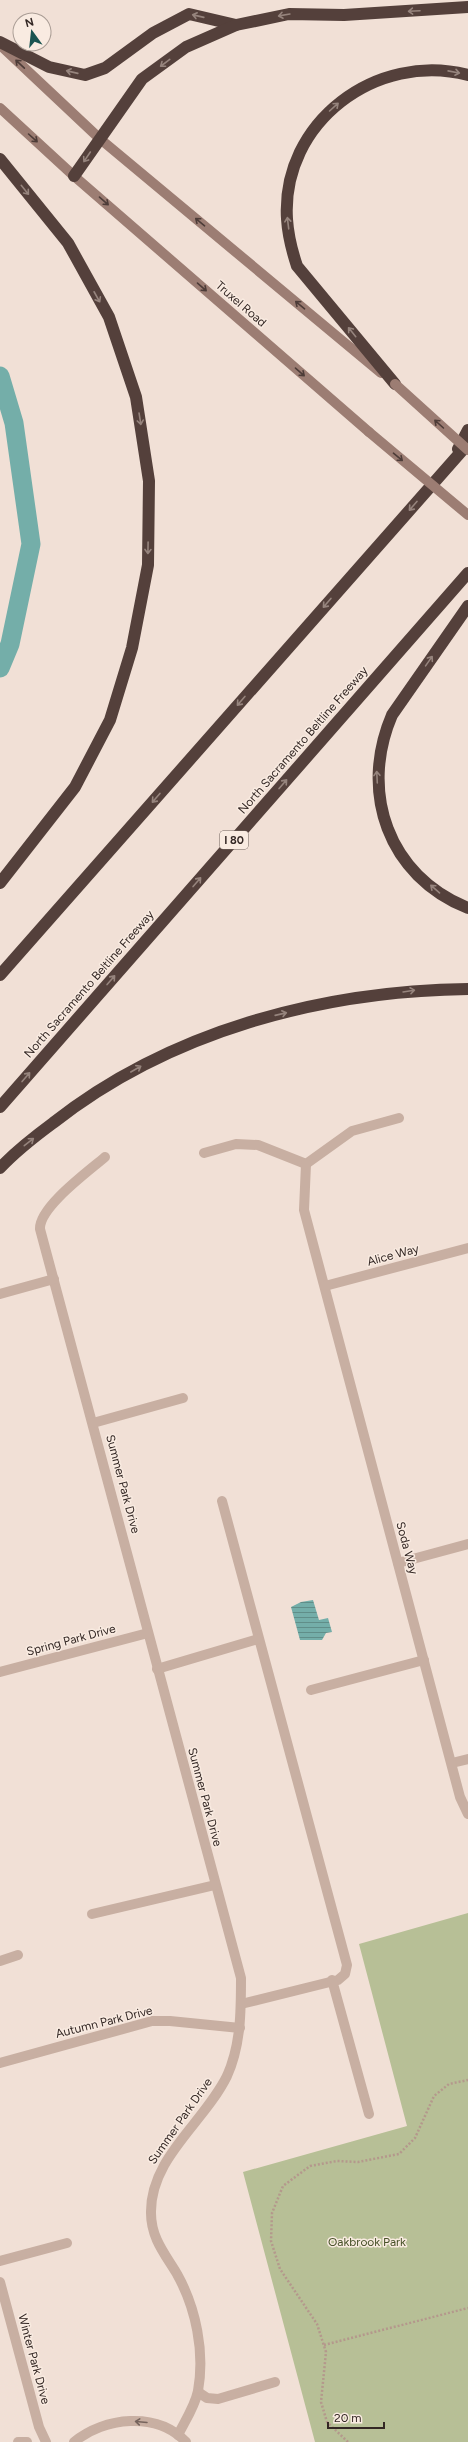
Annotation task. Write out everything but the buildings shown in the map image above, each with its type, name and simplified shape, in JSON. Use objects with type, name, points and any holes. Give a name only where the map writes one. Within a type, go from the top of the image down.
[{"type":"highway","points":[[74,176],[142,79],[186,47],[236,25],[289,14],[344,15],[468,7]]},
{"type":"highway","points":[[0,44],[49,67],[85,75],[105,68],[153,33],[189,14],[236,25]]},
{"type":"highway","points":[[395,384],[297,266],[291,248],[287,219],[291,180],[296,161],[314,129],[342,99],[367,84],[395,74],[414,70],[433,69],[468,75]]},
{"type":"highway","points":[[0,159],[68,244],[109,317],[136,397],[149,481],[148,565],[132,648],[110,720],[75,787],[0,883]]},
{"type":"highway","points":[[448,466],[468,430]]},
{"type":"highway","points":[[0,975],[468,444]]},
{"type":"highway","name":"North Sacramento Beltline Freeway","points":[[0,1107],[468,572]]},
{"type":"highway","points":[[468,606],[392,715],[384,732],[377,770],[379,799],[386,827],[400,852],[420,876],[440,893],[468,908]]},
{"type":"highway","points":[[0,1168],[15,1152],[84,1098],[161,1055],[243,1023],[329,1004],[419,990],[468,989]]},
{"type":"main road","points":[[0,44],[100,138],[395,384],[468,450]]},
{"type":"main road","name":"Truxel Road","points":[[0,108],[74,176],[368,432],[468,515]]},
{"type":"street","points":[[204,1152],[236,1144],[258,1145],[306,1164],[352,1131],[399,1118]]},
{"type":"street","name":"Summer Park Drive","points":[[105,1157],[49,1207],[40,1222],[157,1670],[241,1978],[240,2028],[234,2057],[221,2086],[160,2170],[153,2191],[151,2214],[155,2237],[165,2258],[180,2279],[192,2308],[199,2339],[200,2360],[198,2392],[178,2435]]},
{"type":"street","name":"Soda Way","points":[[306,1164],[304,1210],[460,1796],[468,1814]]},
{"type":"street","name":"Alice Way","points":[[325,1286],[468,1248]]},
{"type":"street","points":[[0,1294],[54,1279]]},
{"type":"street","points":[[93,1423],[183,1398]]},
{"type":"street","points":[[222,1501],[347,1966],[345,1974],[338,1980],[332,1980],[241,2004]]},
{"type":"street","points":[[398,1563],[468,1544]]},
{"type":"street","name":"Spring Park Drive","points":[[0,1672],[148,1634]]},
{"type":"street","points":[[157,1670],[258,1639]]},
{"type":"street","points":[[311,1690],[424,1660]]},
{"type":"street","points":[[452,1763],[468,1759]]},
{"type":"street","points":[[92,1914],[216,1884]]},
{"type":"street","points":[[0,1961],[18,1955]]},
{"type":"street","points":[[332,1980],[369,2114]]},
{"type":"street","name":"Autumn Park Drive","points":[[0,2063],[152,2021],[170,2021],[240,2028]]},
{"type":"street","points":[[0,2261],[67,2243]]},
{"type":"street","name":"Winter Park Drive","points":[[0,2282],[39,2427],[46,2442]]},
{"type":"street","points":[[198,2392],[207,2398],[218,2399],[275,2382]]},
{"type":"street","points":[[74,2442],[83,2434],[102,2426],[123,2421],[144,2422],[158,2425],[178,2435],[186,2442]]},
{"type":"street","points":[[18,2442],[27,2442]]},
{"type":"path","points":[[348,2442],[327,2422],[321,2402],[326,2352],[317,2324],[280,2269],[270,2241],[272,2213],[283,2186],[310,2166],[337,2161],[358,2162],[399,2154],[415,2138],[434,2096],[449,2084],[468,2080]]},
{"type":"path","points":[[324,2345],[468,2308]]},
{"type":"green space","name":"Oakbrook Park","points":[[468,1913],[468,2442],[315,2442],[243,2172],[407,2126],[359,1944]]},
{"type":"water","points":[[313,1600],[319,1620],[328,1618],[332,1632],[326,1633],[322,1640],[300,1640],[291,1607],[301,1602]]},
{"type":"waterway","points":[[0,376],[14,423],[31,544],[10,644],[0,668]]}]
